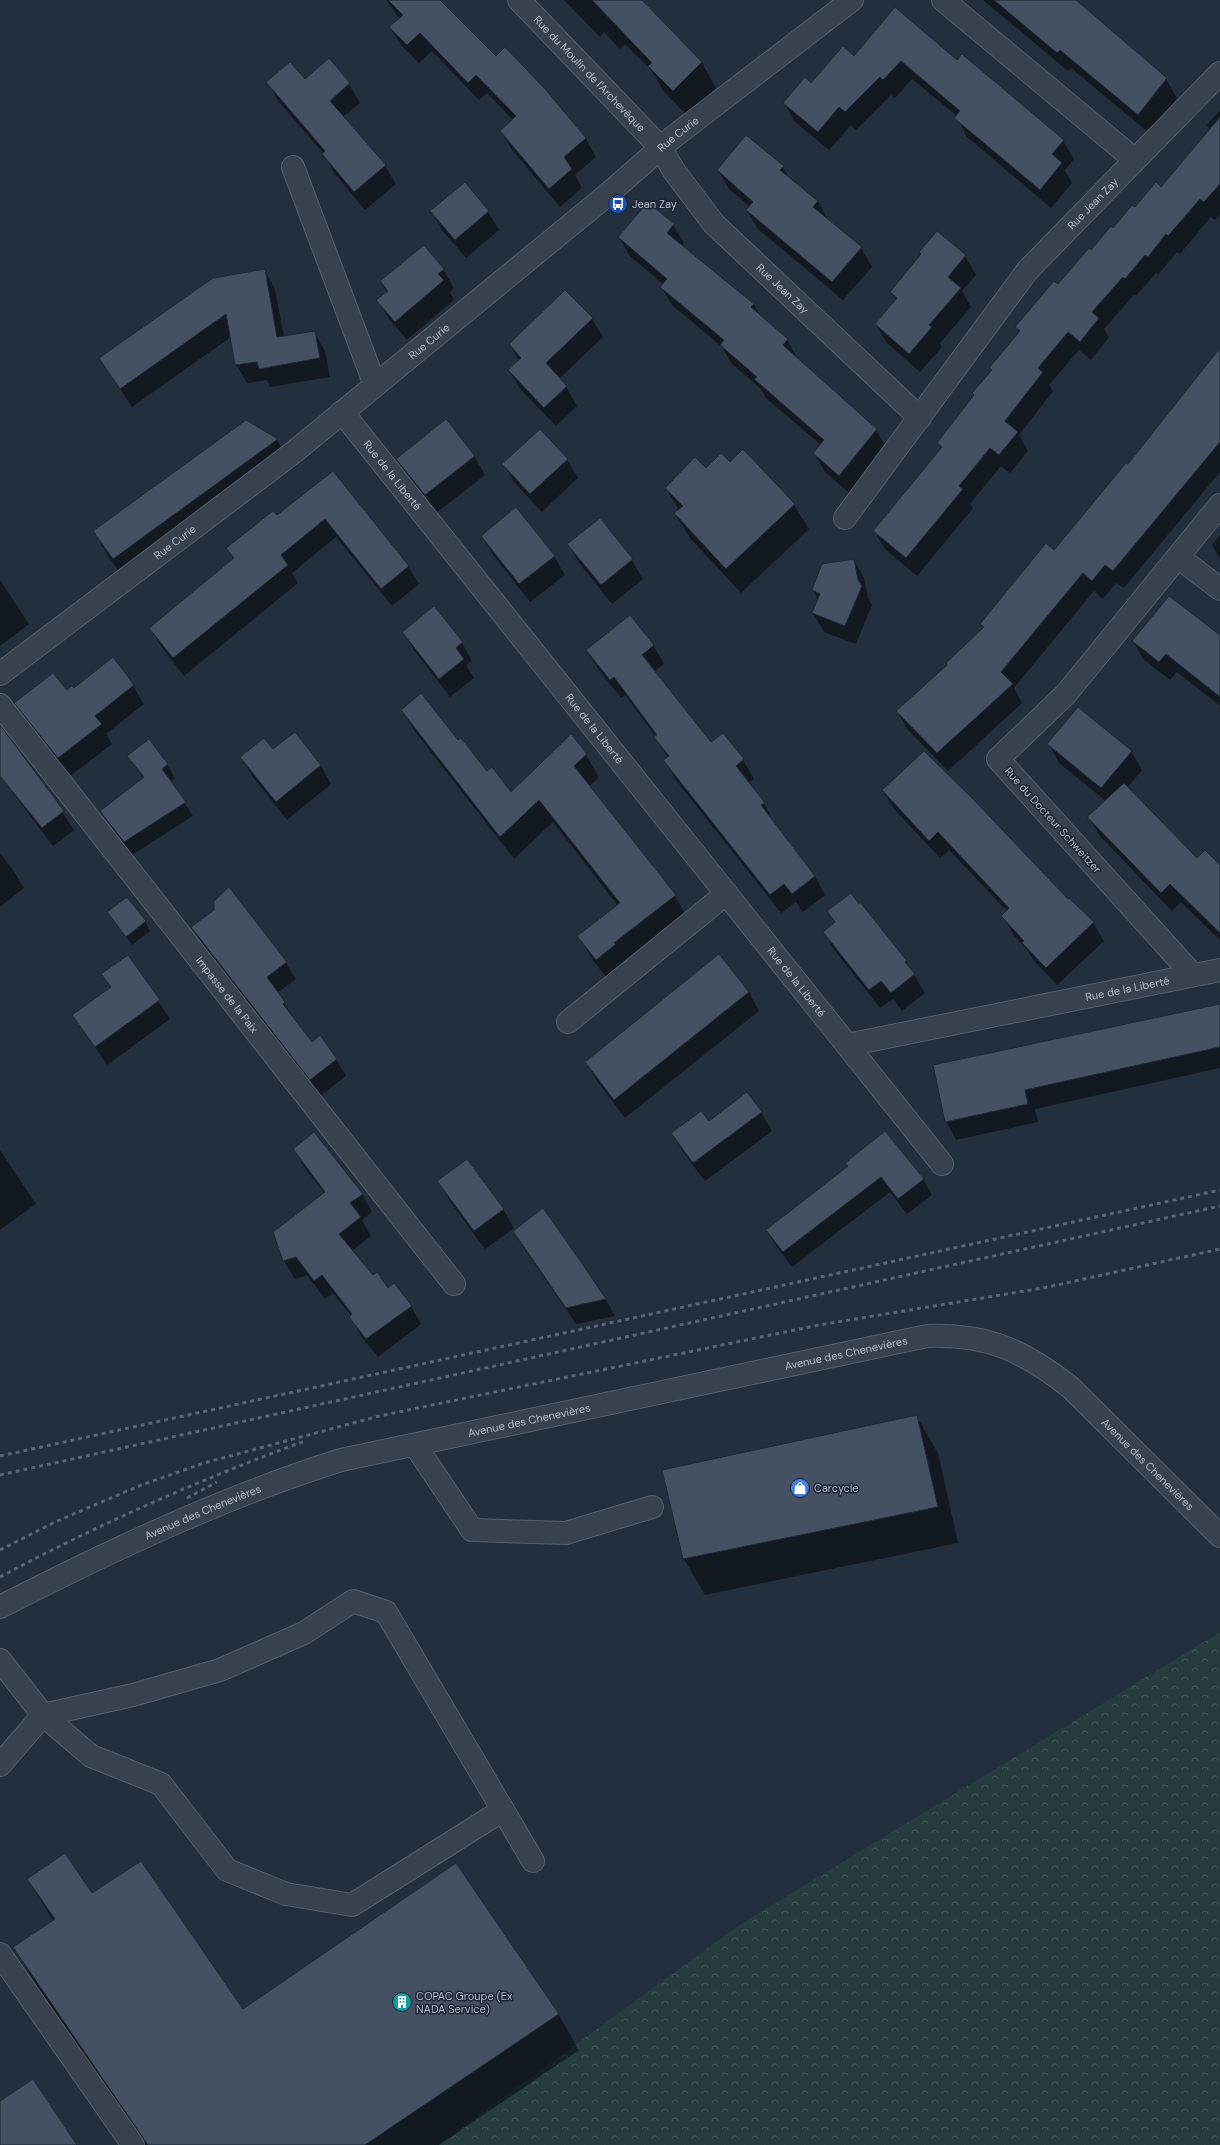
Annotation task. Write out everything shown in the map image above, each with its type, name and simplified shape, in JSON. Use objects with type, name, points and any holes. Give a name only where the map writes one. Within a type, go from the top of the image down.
[{"type":"street","name":"Rue du Moulin de l'Archevêque","points":[[519,0],[660,147]]},
{"type":"street","name":"Rue Curie","points":[[0,674],[294,452],[607,196],[660,147],[852,0]]},
{"type":"street","points":[[943,0],[1135,160]]},
{"type":"street","name":"Rue Jean Zay","points":[[845,518],[1027,271],[1220,73]]},
{"type":"street","name":"Rue Jean Zay","points":[[660,147],[674,171],[714,224],[920,418]]},
{"type":"street","points":[[293,167],[375,385]]},
{"type":"street","name":"Rue de la Liberté","points":[[342,412],[942,1164]]},
{"type":"street","name":"Rue du Docteur Schweitzer","points":[[1193,975],[998,759],[1066,694],[1220,505]]},
{"type":"street","points":[[1178,557],[1220,589]]},
{"type":"street","name":"Impasse de la Paix","points":[[0,706],[454,1284]]},
{"type":"street","points":[[568,1022],[726,894]]},
{"type":"street","name":"Rue de la Liberté","points":[[847,1046],[1220,970]]},
{"type":"street","name":"Avenue des Chenevières","points":[[0,1607],[77,1568],[272,1483],[341,1460],[927,1336],[954,1335],[977,1338],[1002,1346],[1046,1368],[1070,1387],[1218,1531]]},
{"type":"street","points":[[415,1445],[472,1530],[566,1533],[652,1507]]},
{"type":"street","points":[[0,1765],[43,1715],[133,1695],[220,1670],[304,1633],[353,1602],[386,1612],[533,1861]]},
{"type":"street","points":[[0,1660],[43,1715],[91,1756],[161,1784],[227,1870],[286,1894],[352,1905],[503,1810]]},
{"type":"street","points":[[0,1954],[133,2145]]},
{"type":"green space","points":[[1220,1632],[1220,2145],[438,2145],[738,1926]]},
{"type":"building","points":[[388,0],[440,0],[496,56],[505,47],[545,89],[586,138],[564,157],[572,169],[549,189],[500,131],[516,116],[476,75],[468,83],[420,33],[407,45],[389,27],[403,15]]},
{"type":"building","points":[[592,0],[642,0],[702,62],[673,91],[648,66],[652,63]]},
{"type":"building","points":[[994,0],[1076,0],[1167,78],[1138,115],[1060,50],[1057,53]]},
{"type":"building","points":[[895,7],[957,60],[962,54],[1064,140],[1052,154],[1062,163],[1040,190],[954,118],[960,111],[901,61],[883,80],[880,77],[845,112],[839,107],[818,132],[783,103],[805,77],[811,83],[843,46],[854,56]]},
{"type":"building","points":[[329,58],[350,83],[330,101],[386,165],[354,192],[322,154],[325,151],[266,82],[290,62],[305,79]]},
{"type":"building","points":[[1220,117],[1220,184],[1204,202],[1200,199],[1168,236],[1166,234],[1148,257],[1145,255],[1125,279],[1123,277],[1092,312],[1099,318],[1080,342],[1068,332],[1038,368],[1043,372],[1005,421],[1018,432],[999,455],[990,448],[959,486],[963,489],[906,558],[873,531],[942,447],[937,443],[974,395],[972,393],[992,370],[989,368],[1020,331],[1015,327],[1054,281],[1058,284],[1089,248],[1091,250],[1111,226],[1113,228],[1132,205],[1135,207],[1156,182],[1161,187]]},
{"type":"building","points":[[746,135],[784,166],[780,170],[818,201],[813,207],[862,247],[832,282],[746,210],[753,202],[717,170]]},
{"type":"building","points":[[465,182],[489,211],[455,240],[430,211]]},
{"type":"building","points":[[648,202],[674,224],[667,233],[754,304],[751,307],[788,339],[783,345],[877,429],[839,476],[813,453],[824,440],[754,379],[757,377],[720,345],[724,340],[660,287],[667,279],[618,237]]},
{"type":"building","points":[[937,231],[966,255],[948,277],[961,288],[929,325],[932,327],[909,354],[875,324],[897,298],[890,292],[921,254],[919,252]]},
{"type":"building","points":[[424,245],[444,269],[438,274],[444,280],[395,322],[376,300],[388,291],[380,281]]},
{"type":"building","points":[[265,269],[277,337],[315,331],[320,358],[259,369],[257,362],[235,365],[226,314],[120,389],[99,358],[213,278]]},
{"type":"building","points":[[565,290],[593,318],[546,363],[567,386],[544,408],[508,370],[521,358],[509,344]]},
{"type":"building","points":[[1220,348],[1220,442],[1113,571],[1105,565],[1092,581],[1083,573],[1001,672],[1013,684],[937,753],[896,711],[947,665],[946,663],[984,627],[980,624],[1046,543],[1054,550],[1126,463],[1128,464]]},
{"type":"building","points":[[446,419],[475,456],[425,495],[396,459]]},
{"type":"building","points":[[246,420],[278,439],[113,559],[93,531]]},
{"type":"building","points":[[540,429],[568,459],[530,494],[502,464]]},
{"type":"building","points":[[743,449],[795,504],[726,569],[674,513],[683,506],[665,488],[695,457],[706,468],[721,453],[730,462]]},
{"type":"building","points":[[333,471],[409,566],[381,589],[325,519],[281,555],[288,565],[173,658],[149,628],[234,558],[226,548],[273,511],[277,515]]},
{"type":"building","points":[[516,507],[555,556],[519,584],[481,536]]},
{"type":"building","points":[[600,518],[633,559],[601,585],[567,544]]},
{"type":"building","points":[[854,559],[858,580],[862,586],[845,626],[812,613],[820,594],[812,590],[822,564]]},
{"type":"building","points":[[1169,596],[1220,635],[1220,697],[1166,654],[1159,662],[1132,641]]},
{"type":"building","points":[[434,606],[463,642],[456,648],[464,659],[439,679],[402,632]]},
{"type":"building","points":[[630,615],[654,645],[642,655],[711,742],[723,733],[744,759],[736,766],[765,803],[761,805],[815,876],[792,894],[784,884],[770,895],[663,760],[669,756],[654,737],[657,735],[614,677],[610,680],[586,650]]},
{"type":"building","points":[[113,657],[134,685],[95,716],[102,724],[58,758],[14,703],[53,673],[67,690],[72,686],[74,688]]},
{"type":"building","points":[[421,693],[458,740],[461,738],[487,771],[492,767],[511,792],[571,734],[587,754],[574,766],[676,895],[614,943],[616,944],[596,960],[577,936],[620,903],[539,800],[500,837],[401,710]]},
{"type":"building","points":[[1078,707],[1132,751],[1101,788],[1047,744]]},
{"type":"building","points":[[0,725],[64,811],[42,828],[0,776]]},
{"type":"building","points":[[295,732],[321,765],[276,802],[240,757],[264,738],[273,749]]},
{"type":"building","points":[[149,739],[168,764],[162,769],[186,802],[124,842],[100,811],[144,777],[127,756]]},
{"type":"building","points":[[924,751],[973,799],[1068,899],[1069,898],[1094,922],[1046,968],[1022,943],[1024,941],[1001,916],[1009,908],[938,832],[929,841],[882,790]]},
{"type":"building","points":[[1124,783],[1197,858],[1205,850],[1220,865],[1220,933],[1170,884],[1161,893],[1087,817]]},
{"type":"building","points":[[229,887],[287,962],[267,977],[285,1002],[283,1004],[312,1042],[320,1035],[337,1059],[310,1080],[191,927],[214,910],[214,901]]},
{"type":"building","points":[[851,893],[859,904],[860,902],[907,961],[905,962],[915,974],[891,993],[881,981],[869,990],[823,932],[835,922],[827,911]]},
{"type":"building","points":[[127,897],[146,921],[126,937],[107,912]]},
{"type":"building","points":[[719,954],[749,992],[614,1100],[585,1062]]},
{"type":"building","points":[[128,955],[160,1000],[95,1047],[72,1015],[111,987],[101,974]]},
{"type":"building","points":[[1220,1004],[1220,1047],[1025,1090],[1028,1104],[945,1122],[933,1065]]},
{"type":"building","points":[[747,1092],[762,1112],[693,1163],[671,1133],[701,1111],[709,1121]]},
{"type":"building","points":[[885,1131],[924,1179],[898,1199],[881,1177],[783,1252],[766,1230],[848,1166],[845,1163]]},
{"type":"building","points":[[314,1132],[363,1194],[350,1203],[361,1217],[339,1234],[373,1275],[377,1272],[388,1288],[394,1283],[412,1306],[366,1339],[349,1317],[352,1314],[322,1275],[314,1281],[296,1257],[283,1261],[273,1232],[325,1192],[293,1149]]},
{"type":"building","points":[[467,1159],[504,1209],[474,1231],[437,1181]]},
{"type":"building","points":[[543,1208],[606,1299],[566,1308],[513,1231]]},
{"type":"building","name":"Carcycle","points":[[917,1415],[938,1507],[683,1559],[662,1470]]},
{"type":"building","name":"COPAC Groupe (Ex NADA Service)","points":[[65,1853],[92,1893],[141,1861],[243,2009],[456,1863],[559,2014],[365,2145],[148,2145],[13,1947],[55,1919],[27,1879]]},
{"type":"building","points":[[33,2079],[77,2145],[0,2145],[0,2101]]},
{"type":"railway","points":[[0,1456],[1220,1190]]},
{"type":"railway","points":[[0,1475],[1220,1206]]},
{"type":"railway","points":[[0,1550],[55,1522],[139,1486],[204,1463],[379,1416],[819,1325],[1043,1288],[1220,1249]]},
{"type":"railway","points":[[0,1577],[74,1539],[188,1487],[305,1441]]},
{"type":"railway","points":[[187,1498],[217,1482]]},
{"type":"place","name":"Jean Zay","points":[[618,204]]},
{"type":"place","name":"Carcycle","points":[[800,1488]]},
{"type":"place","name":"COPAC Groupe (Ex NADA Service)","points":[[402,2002]]}]
